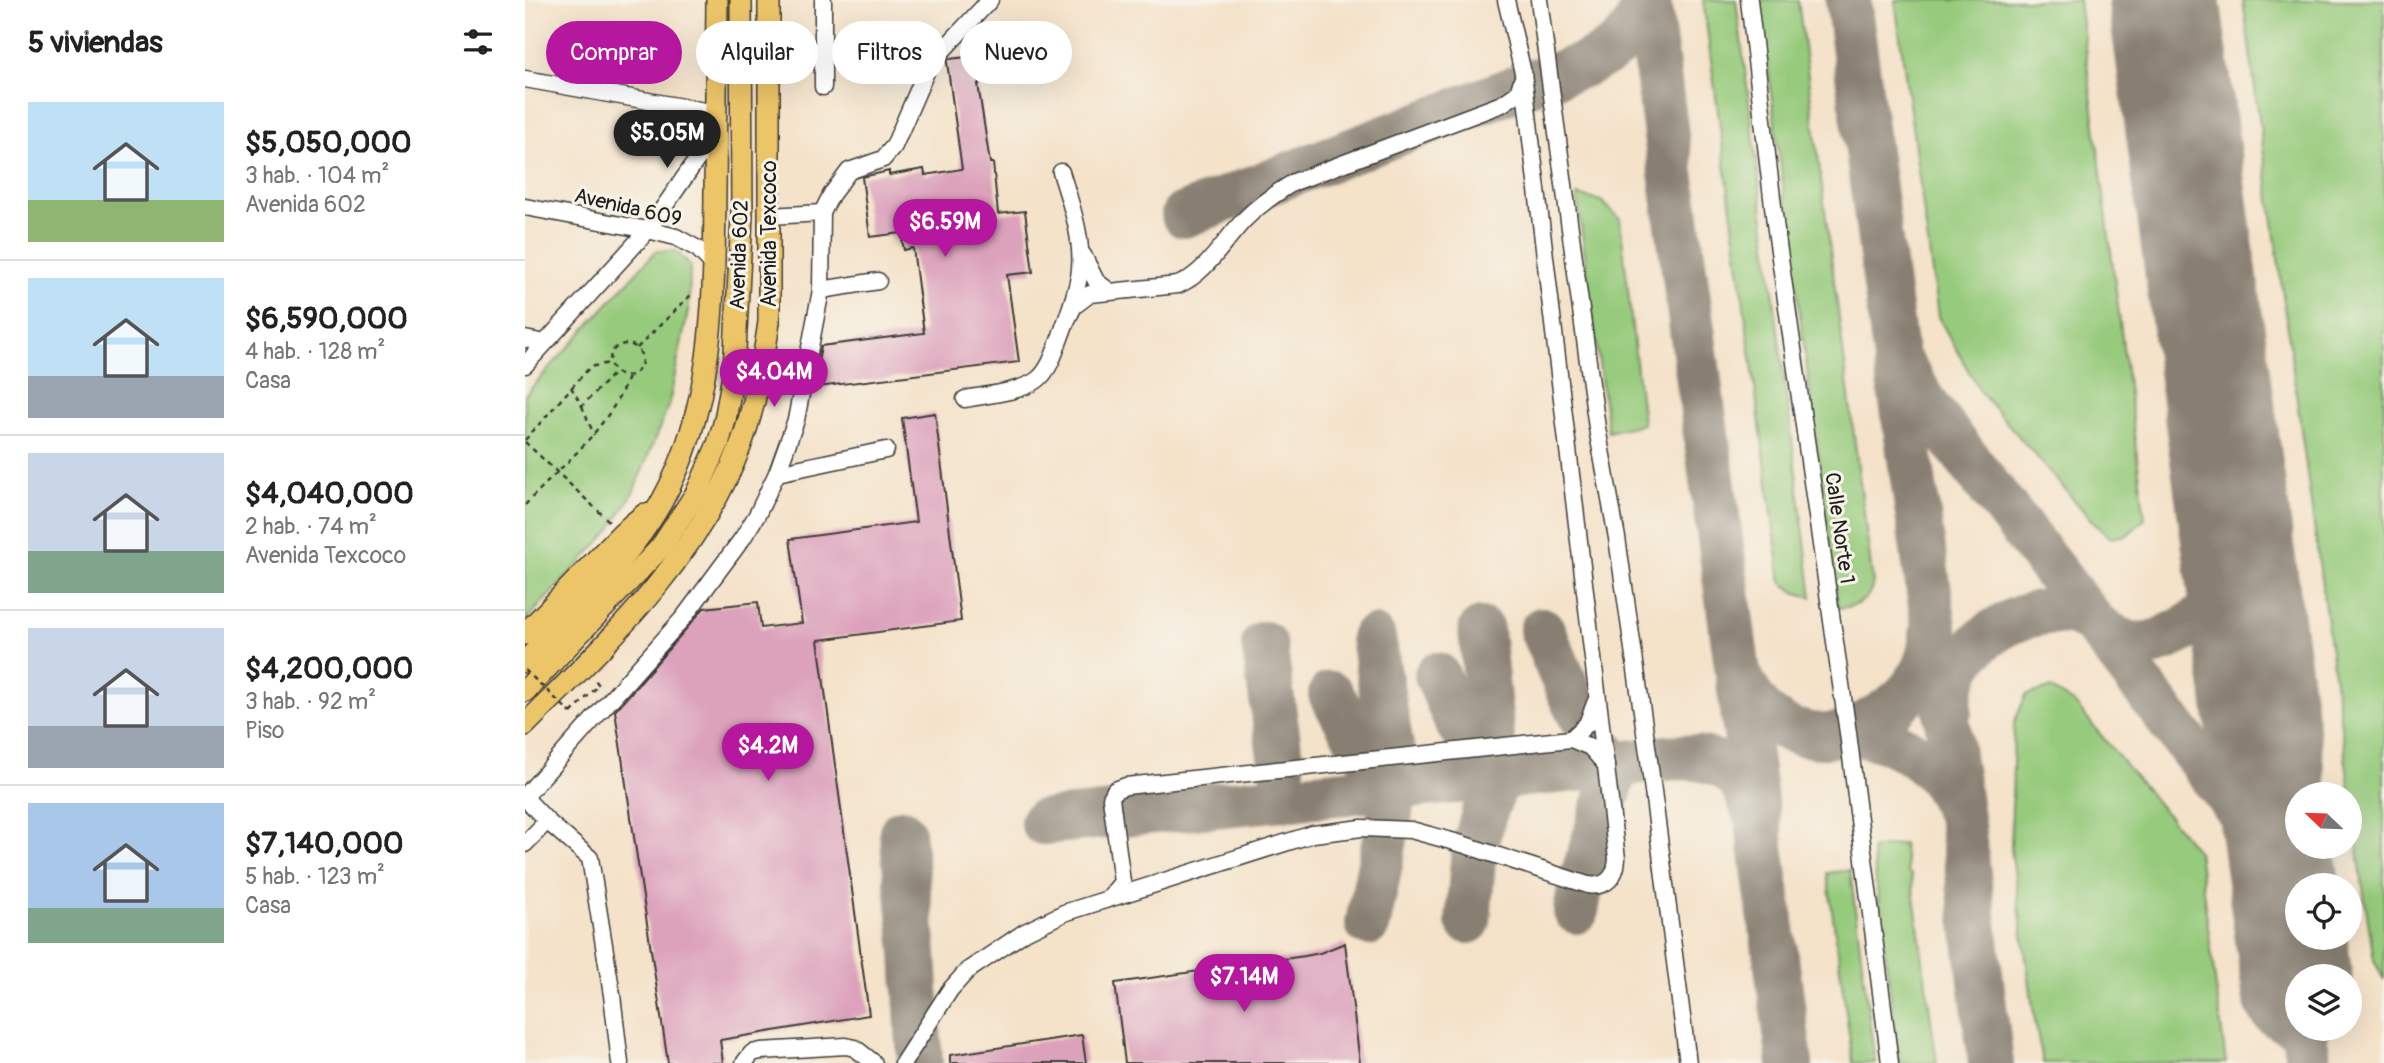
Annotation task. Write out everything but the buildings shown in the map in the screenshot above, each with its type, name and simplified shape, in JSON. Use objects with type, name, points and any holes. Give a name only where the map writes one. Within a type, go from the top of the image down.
[{"type":"main road","name":"Avenida 602","points":[[525,691],[661,547],[697,492],[726,420],[734,370],[740,254],[741,0]]},
{"type":"main road","name":"Avenida Texcoco","points":[[525,725],[584,666],[676,561],[727,478],[750,418],[765,355],[769,323],[769,0]]},
{"type":"main road","name":"Avenida 602","points":[[525,662],[636,541],[663,500],[689,440],[701,398],[712,314],[716,122],[715,3]]},
{"type":"main road","name":"Avenida 602","points":[[525,635],[622,533],[663,500]]},
{"type":"street","points":[[823,0],[823,87]]},
{"type":"street","points":[[620,1063],[613,995],[590,858],[547,821],[528,801],[528,793],[684,617],[742,540],[757,515],[777,473],[796,419],[821,290],[822,213],[831,195],[849,171],[883,159],[894,146],[929,65],[990,0]]},
{"type":"street","points":[[903,1063],[950,990],[967,971],[1025,932],[1064,913],[1313,834],[1362,828],[1397,828],[1421,832],[1581,883],[1600,886],[1610,881],[1617,864],[1598,696],[1523,74],[1506,0]]},
{"type":"street","points":[[1539,0],[1597,428],[1617,538],[1645,734],[1688,1063]]},
{"type":"street","name":"Calle Norte 1","points":[[1748,0],[1775,223],[1848,733],[1889,1063]]},
{"type":"street","points":[[1066,322],[1079,300],[1090,294],[1185,282],[1203,267],[1257,208],[1294,182],[1502,104],[1518,93],[1523,74]]},
{"type":"street","points":[[525,79],[716,122],[647,230],[525,365]]},
{"type":"street","points":[[1502,104],[1516,109],[1529,122]]},
{"type":"street","points":[[1061,172],[1079,244],[1090,272],[1096,281],[1109,291]]},
{"type":"street","name":"Avenida 609","points":[[525,207],[647,230],[688,243],[706,255],[714,269]]},
{"type":"street","points":[[770,216],[822,213]]},
{"type":"street","points":[[965,399],[1025,386],[1043,374],[1054,355],[1066,322],[1079,275],[1079,244]]},
{"type":"street","points":[[821,290],[878,281]]},
{"type":"street","points":[[525,339],[545,343]]},
{"type":"street","points":[[777,473],[886,450]]},
{"type":"street","points":[[1571,739],[1588,722],[1598,696]]},
{"type":"street","points":[[1108,899],[1122,882],[1111,798],[1115,790],[1126,786],[1571,739],[1590,747],[1606,766]]},
{"type":"street","points":[[525,844],[547,821]]},
{"type":"street","points":[[1122,882],[1139,889]]},
{"type":"street","points":[[744,1063],[752,1053],[761,1051],[846,1046],[855,1048],[874,1063]]},
{"type":"path","points":[[637,348],[714,269]]},
{"type":"path","points":[[525,505],[594,435],[628,377],[635,374],[643,361],[637,348],[622,344],[614,348],[609,363],[614,372],[628,377]]},
{"type":"path","points":[[609,363],[590,367],[525,441],[622,533]]},
{"type":"path","points":[[582,406],[614,372]]},
{"type":"path","points":[[571,387],[594,435]]},
{"type":"path","points":[[525,670],[571,713],[599,685]]},
{"type":"green space","points":[[1703,0],[1736,0],[1812,597],[1796,593],[1781,582]]},
{"type":"green space","points":[[1759,0],[1798,0],[1873,583],[1865,599],[1838,608]]},
{"type":"green space","points":[[1895,0],[2079,0],[2145,519],[2127,535],[2111,538],[2094,523],[1981,393],[1938,317]]},
{"type":"green space","points":[[2243,0],[2384,0],[2384,980],[2374,960],[2359,859],[2363,859],[2363,782],[2349,782]]},
{"type":"green space","points":[[1577,195],[1601,201],[1620,219],[1643,424],[1608,432]]},
{"type":"green space","points":[[656,251],[676,251],[690,265],[689,306],[669,404],[633,493],[609,532],[525,621],[525,395]]},
{"type":"green space","points":[[2050,688],[2075,704],[2198,852],[2226,1063],[2043,1063],[2011,849],[2014,723],[2026,695]]},
{"type":"green space","points":[[1903,844],[1908,873],[1911,874],[1937,1063],[1899,1063],[1872,849]]},
{"type":"green space","points":[[1850,870],[1875,1063],[1853,1063],[1827,873]]},
{"type":"taxiway","points":[[1184,215],[1598,58],[1629,35],[1639,19],[1644,0]]},
{"type":"taxiway","points":[[1648,0],[1790,1063]]},
{"type":"taxiway","points":[[1848,0],[1962,825],[1991,1063]]},
{"type":"taxiway","points":[[1903,368],[1929,409],[2261,840],[2285,897]]},
{"type":"taxiway","points":[[1949,710],[1951,689],[1958,669],[1971,652],[1986,637],[2025,617],[2046,612],[2076,614],[2120,640],[2140,645],[2158,642],[2189,626],[2213,607],[2229,584],[2234,570],[2237,538]]},
{"type":"taxiway","points":[[1481,630],[1493,747]]},
{"type":"taxiway","points":[[1542,630],[1582,719],[1603,751],[1616,765]]},
{"type":"taxiway","points":[[1848,733],[1893,707],[1905,696],[1923,670],[1932,635]]},
{"type":"taxiway","points":[[1373,638],[1393,758]]},
{"type":"taxiway","points":[[1264,644],[1282,769]]},
{"type":"taxiway","points":[[1437,675],[1457,722],[1492,777]]},
{"type":"taxiway","points":[[1740,677],[1762,711],[1793,731],[1822,736],[1866,736],[1898,746],[1913,754],[1938,777],[1955,806]]},
{"type":"taxiway","points":[[1331,694],[1363,749],[1394,787]]},
{"type":"taxiway","points":[[1043,822],[1680,757],[1712,761],[1726,768],[1741,782],[1755,813]]},
{"type":"taxiway","points":[[1576,911],[1581,883],[1617,765]]},
{"type":"taxiway","points":[[1468,921],[1474,848],[1499,776]]},
{"type":"taxiway","points":[[1368,923],[1390,814],[1392,787]]},
{"type":"taxiway","points":[[902,832],[914,953],[920,1063]]},
{"type":"taxiway","points":[[2306,1047],[2309,1063]]},
{"type":"runway","points":[[2164,0],[2294,964]]}]
